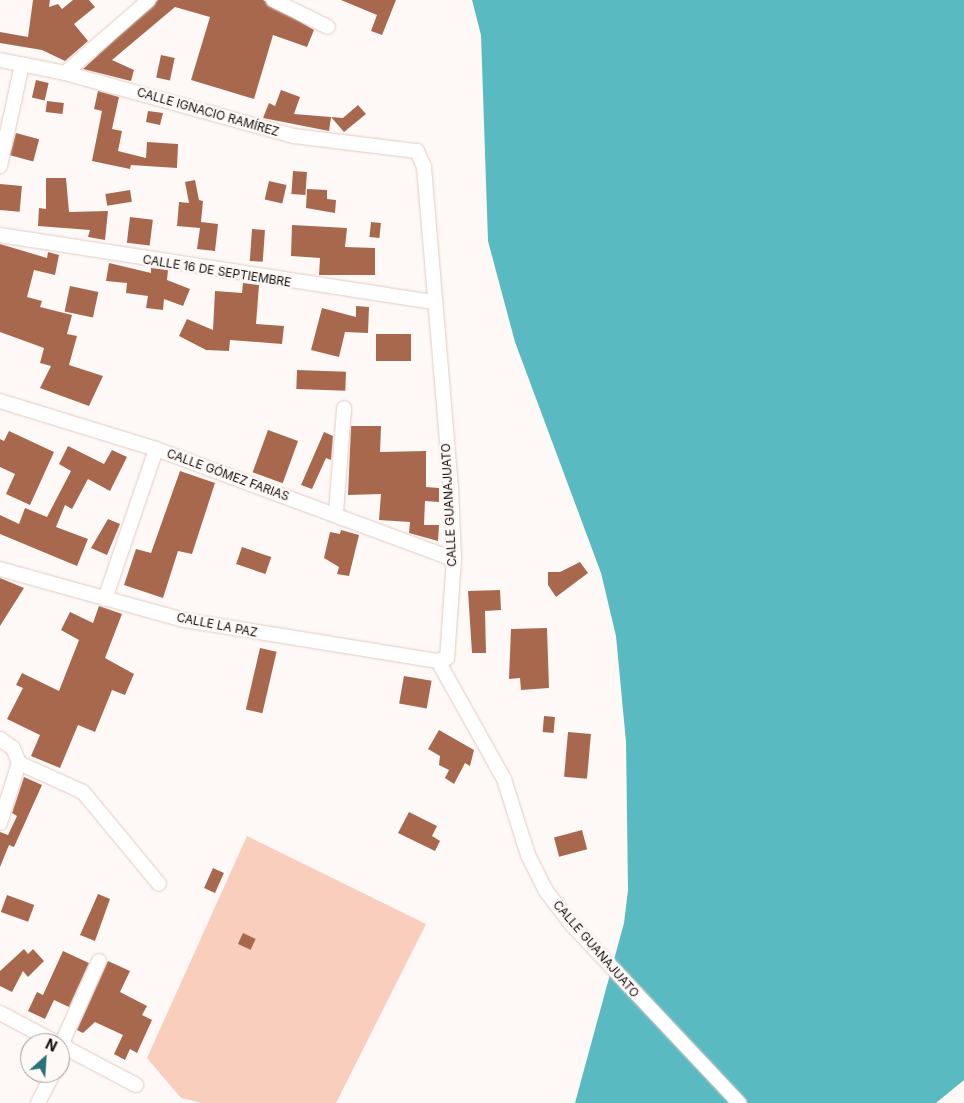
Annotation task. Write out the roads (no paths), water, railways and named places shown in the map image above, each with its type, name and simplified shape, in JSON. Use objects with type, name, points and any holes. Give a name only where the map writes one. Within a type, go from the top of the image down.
[{"type":"street","points":[[65,72],[149,0]]},
{"type":"street","points":[[273,0],[328,27]]},
{"type":"street","name":"CALLE IGNACIO RAMÍREZ","points":[[0,60],[65,72],[294,136],[417,151]]},
{"type":"street","points":[[0,166],[22,64]]},
{"type":"street","name":"CALLE GUANAJUATO","points":[[417,151],[424,167],[454,559],[447,658],[438,661],[504,779],[528,855],[546,891],[573,926],[739,1103]]},
{"type":"street","name":"CALLE 16 DE SEPTIEMBRE","points":[[0,235],[435,302]]},
{"type":"street","name":"CALLE GÓMEZ FARIAS","points":[[0,401],[156,449],[336,513],[454,559]]},
{"type":"street","points":[[336,513],[344,408]]},
{"type":"street","points":[[105,599],[156,449]]},
{"type":"street","name":"CALLE LA PAZ","points":[[0,569],[105,599],[275,637],[438,661]]},
{"type":"street","points":[[0,738],[12,748],[19,763],[83,792],[159,884]]},
{"type":"street","points":[[0,823],[19,763]]},
{"type":"street","points":[[69,1033],[99,961]]},
{"type":"street","points":[[0,1013],[41,1033]]},
{"type":"street","points":[[70,1047],[136,1085]]},
{"type":"street","points":[[38,1103],[48,1083]]},
{"type":"water","points":[[472,0],[964,0],[964,1080],[936,1103],[575,1103],[624,923],[628,890],[626,742],[616,636],[601,573],[515,342],[488,241],[481,35]]}]
